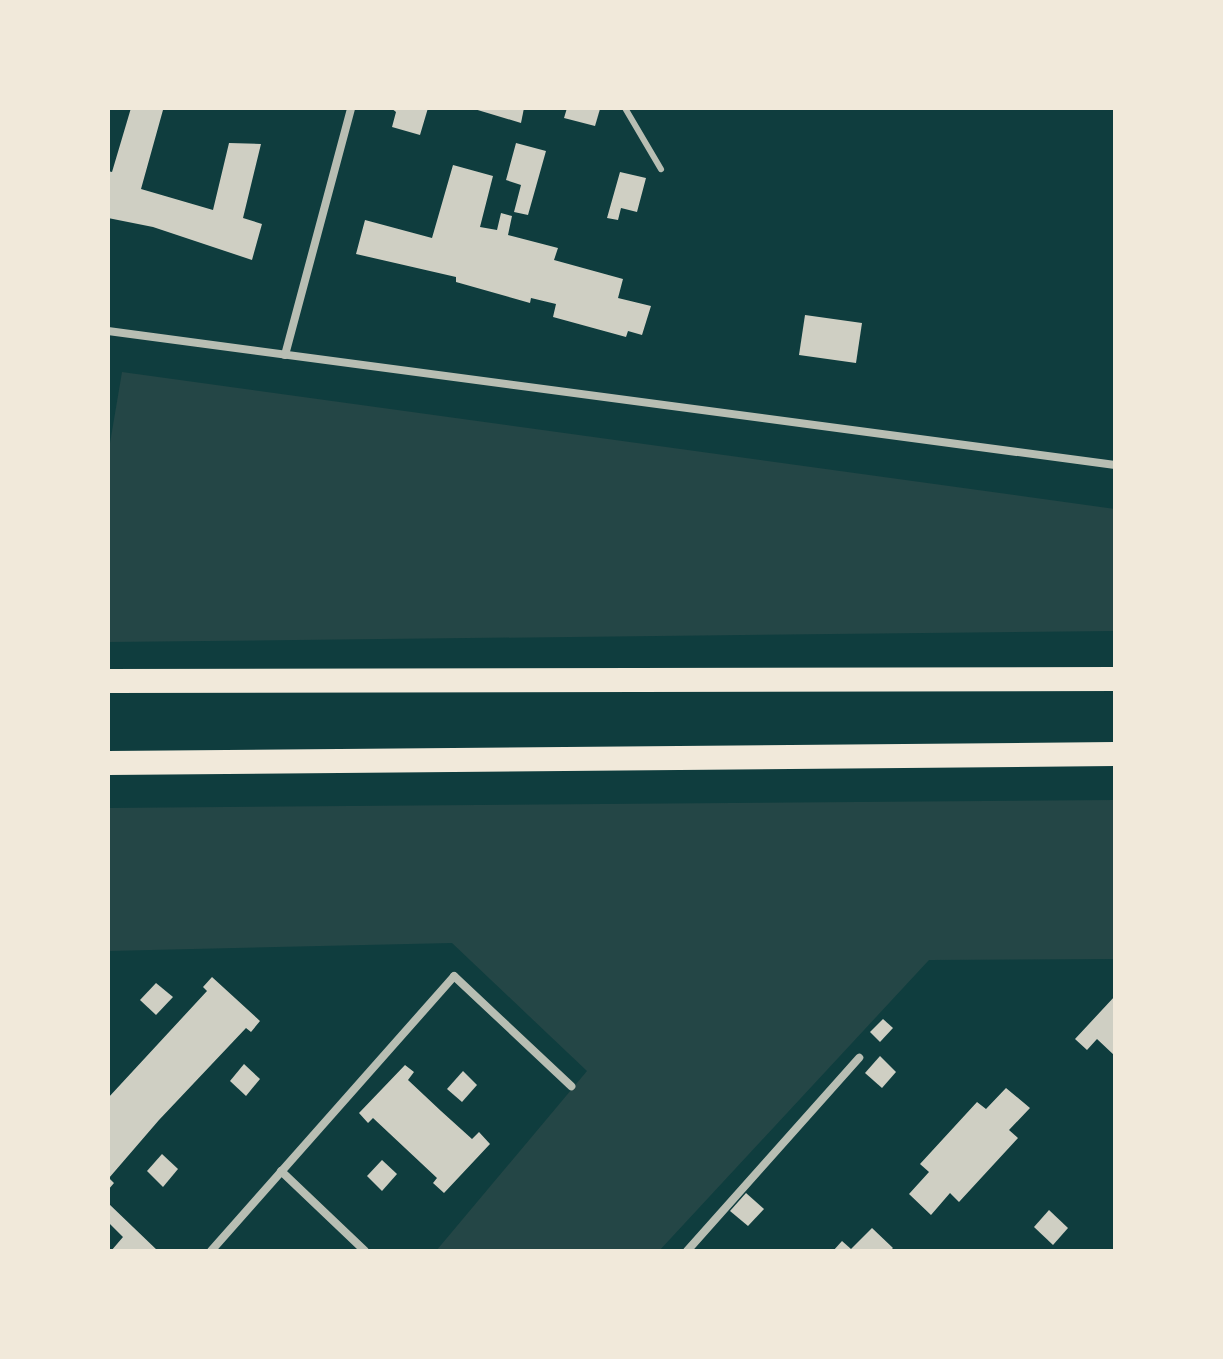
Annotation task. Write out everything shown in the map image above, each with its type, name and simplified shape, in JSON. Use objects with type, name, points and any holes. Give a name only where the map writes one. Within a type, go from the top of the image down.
[{"type":"highway","points":[[108,681],[1115,679]]},
{"type":"highway","points":[[108,763],[1115,754]]},
{"type":"street","points":[[285,355],[351,108]]},
{"type":"street","points":[[108,331],[1115,465]]},
{"type":"street","points":[[211,1251],[454,976],[571,1086]]},
{"type":"street","points":[[687,1251],[859,1058]]},
{"type":"street","points":[[281,1171],[365,1251]]},
{"type":"lane","points":[[625,108],[661,169]]},
{"type":"shaded area","points":[[122,372],[1115,509],[1115,631],[108,642],[108,455]]},
{"type":"shaded area","points":[[1115,800],[1115,959],[929,960],[659,1251],[436,1251],[587,1071],[452,943],[108,951],[108,808]]},
{"type":"building","points":[[131,108],[163,110],[141,189],[213,210],[229,143],[261,144],[243,218],[262,224],[252,260],[153,227],[108,218],[108,171],[112,172]]},
{"type":"building","points":[[391,108],[428,108],[420,135],[392,127],[396,112]]},
{"type":"building","points":[[471,108],[524,108],[521,123]]},
{"type":"building","points":[[567,108],[600,109],[595,126],[564,118]]},
{"type":"building","points":[[516,143],[546,151],[528,215],[514,212],[521,185],[506,180]]},
{"type":"building","points":[[453,165],[493,176],[480,227],[497,230],[501,213],[512,216],[508,235],[558,248],[554,260],[623,279],[618,298],[651,306],[642,335],[628,331],[626,337],[553,317],[556,304],[531,298],[530,303],[456,282],[456,277],[356,254],[365,220],[432,238]]},
{"type":"building","points":[[620,172],[646,178],[637,212],[621,208],[618,220],[607,218]]},
{"type":"building","points":[[805,315],[862,323],[856,363],[799,355]]},
{"type":"building","points":[[212,977],[260,1021],[251,1032],[246,1028],[159,1120],[109,1178],[114,1183],[108,1190],[108,1098],[207,991],[203,987]]},
{"type":"building","points":[[156,983],[173,997],[156,1015],[140,1000]]},
{"type":"building","points":[[1115,996],[1115,1056],[1097,1039],[1087,1050],[1075,1039]]},
{"type":"building","points":[[883,1019],[893,1028],[880,1042],[870,1032]]},
{"type":"building","points":[[880,1056],[896,1072],[882,1088],[865,1073]]},
{"type":"building","points":[[244,1064],[260,1079],[246,1096],[230,1081]]},
{"type":"building","points":[[405,1065],[414,1072],[408,1080],[441,1111],[472,1139],[479,1132],[490,1144],[444,1193],[433,1183],[437,1178],[373,1118],[368,1123],[359,1113]]},
{"type":"building","points":[[463,1071],[477,1085],[462,1102],[447,1089]]},
{"type":"building","points":[[1006,1088],[1030,1108],[1009,1130],[1018,1138],[959,1202],[950,1193],[931,1215],[909,1194],[929,1172],[920,1164],[977,1102],[986,1109]]},
{"type":"building","points":[[162,1154],[178,1169],[163,1187],[147,1171]]},
{"type":"building","points":[[382,1160],[397,1174],[382,1191],[367,1176]]},
{"type":"building","points":[[746,1193],[764,1209],[748,1226],[730,1211]]},
{"type":"building","points":[[108,1203],[158,1251],[111,1251],[123,1237],[108,1222]]},
{"type":"building","points":[[1049,1210],[1068,1228],[1053,1245],[1034,1227]]},
{"type":"building","points":[[872,1228],[893,1248],[890,1251],[833,1251],[842,1241],[851,1249]]}]
